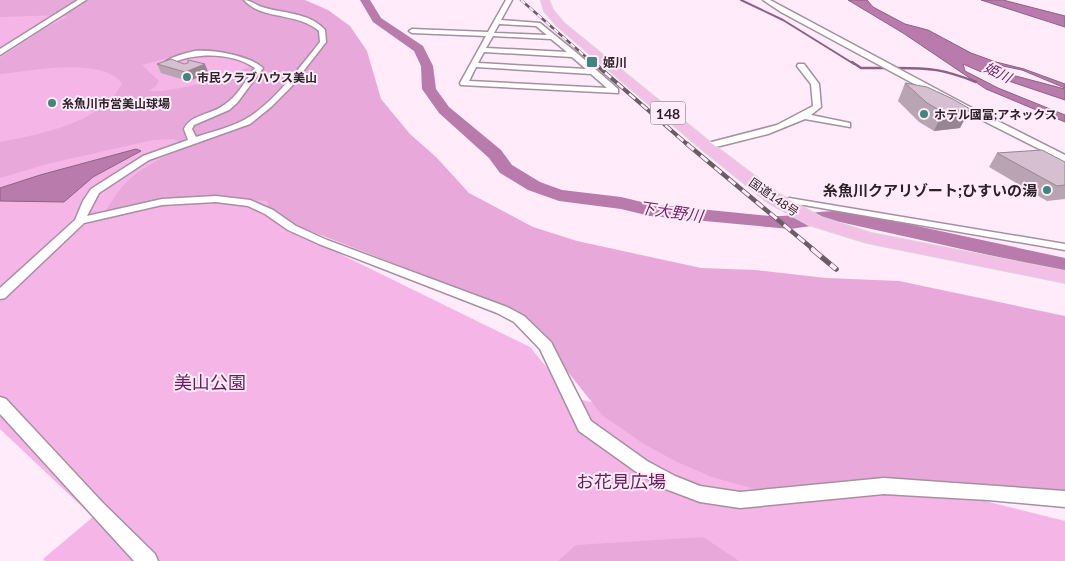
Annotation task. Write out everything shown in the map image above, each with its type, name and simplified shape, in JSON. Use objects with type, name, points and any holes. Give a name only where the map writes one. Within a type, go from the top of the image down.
[{"type":"highway","name":"国道148号","points":[[545,0],[549,11],[561,24],[707,146],[781,204],[801,215],[822,224],[867,238],[1065,278]]},
{"type":"street","points":[[0,53],[83,0]]},
{"type":"street","points":[[0,295],[80,221],[88,201],[95,191],[146,158],[238,127],[259,114],[295,76],[323,42],[322,30],[312,21],[292,14],[252,7],[247,0]]},
{"type":"street","points":[[497,22],[538,24],[576,55],[615,91],[464,83],[489,34],[509,0]]},
{"type":"street","points":[[766,0],[783,11],[960,106],[1065,159]]},
{"type":"street","points":[[412,31],[555,37]]},
{"type":"street","points":[[482,50],[576,55]]},
{"type":"street","points":[[188,69],[168,62],[202,52],[248,61],[259,68],[234,101],[226,108],[191,123],[188,129],[193,141]]},
{"type":"street","points":[[474,65],[594,72]]},
{"type":"street","points":[[707,146],[759,134],[805,116],[817,106],[815,84],[800,66]]},
{"type":"street","points":[[805,116],[847,125]]},
{"type":"street","points":[[80,221],[162,202],[216,200],[250,203],[269,212],[292,228],[323,242],[502,310],[519,319],[546,346],[585,426],[641,466],[669,482],[700,494],[740,500],[884,486],[1065,499]]},
{"type":"street","points":[[781,204],[789,201],[804,202],[1065,247]]},
{"type":"street","points":[[0,403],[97,509],[148,561]]},
{"type":"green space","name":"美山公園","points":[[0,0],[264,28],[287,217],[328,248],[530,347],[571,397],[1065,521],[1065,561],[740,561],[704,537],[558,561],[45,561],[43,559],[93,517],[0,429]]},
{"type":"shaded area","points":[[0,0],[305,0],[328,10],[350,26],[367,51],[381,99],[410,134],[436,157],[469,193],[533,227],[577,241],[701,268],[755,270],[826,278],[899,281],[1065,316],[1065,495],[758,490],[712,477],[675,461],[644,444],[602,415],[560,362],[555,348],[526,319],[504,306],[292,224],[280,214],[268,208],[268,202],[219,197],[179,198],[140,203],[103,214],[121,188],[138,172],[162,158],[188,147],[174,139],[153,140],[47,164],[0,178],[0,142],[51,131],[86,117],[101,108],[122,83],[112,75],[82,67],[47,68],[0,74],[0,58],[44,29],[67,17],[62,15],[0,17]],"holes":[[[190,52],[245,59],[261,65],[243,69],[238,77],[229,81],[162,91],[149,91],[159,81],[142,65]]]},
{"type":"shaded area","points":[[704,537],[740,561],[558,561],[576,545]]},
{"type":"water","points":[[848,0],[867,0],[873,7],[905,24],[928,30],[971,53],[1065,84],[1065,88],[1022,70],[998,65],[999,68],[1008,74],[1065,89],[1065,100],[963,64],[965,71],[998,88],[1065,115],[1065,122],[986,89],[903,33]]},
{"type":"water","points":[[981,0],[1003,0],[1065,16],[1065,27]]},
{"type":"water","points":[[136,149],[141,151],[93,177],[64,202],[0,201],[0,188]]},
{"type":"building","points":[[171,59],[184,64],[188,63],[188,60],[205,64],[185,72],[157,64]]},
{"type":"building","points":[[905,83],[927,87],[970,109],[943,112],[927,103]]},
{"type":"building","points":[[1042,150],[1065,162],[1065,185],[1057,186],[997,153]]},
{"type":"waterway","name":"下大野川","points":[[365,0],[377,20],[419,49],[427,66],[429,89],[444,110],[495,154],[506,169],[534,186],[559,195],[621,203],[650,210],[770,222],[790,223],[840,216],[1065,265]]},
{"type":"waterway","points":[[741,0],[783,20],[854,64]]},
{"type":"waterway","points":[[852,62],[861,68],[884,68]]},
{"type":"waterway","points":[[896,68],[937,70],[976,82]]},
{"type":"railway","points":[[521,0],[594,64]]},
{"type":"railway","points":[[593,62],[688,145]]},
{"type":"railway","points":[[687,144],[814,250]]},
{"type":"railway","points":[[812,249],[836,269]]},
{"type":"place","name":"姫川","points":[[592,62]]},
{"type":"place","name":"市民クラブハウス美山","points":[[187,77]]},
{"type":"place","name":"糸魚川市営美山球場","points":[[52,103]]},
{"type":"place","name":"ホテル國富;アネックス","points":[[924,114]]},
{"type":"place","name":"糸魚川クアリゾート;ひすいの湯","points":[[1047,190]]},
{"type":"park label","name":"お花見広場","points":[[621,481]]}]
